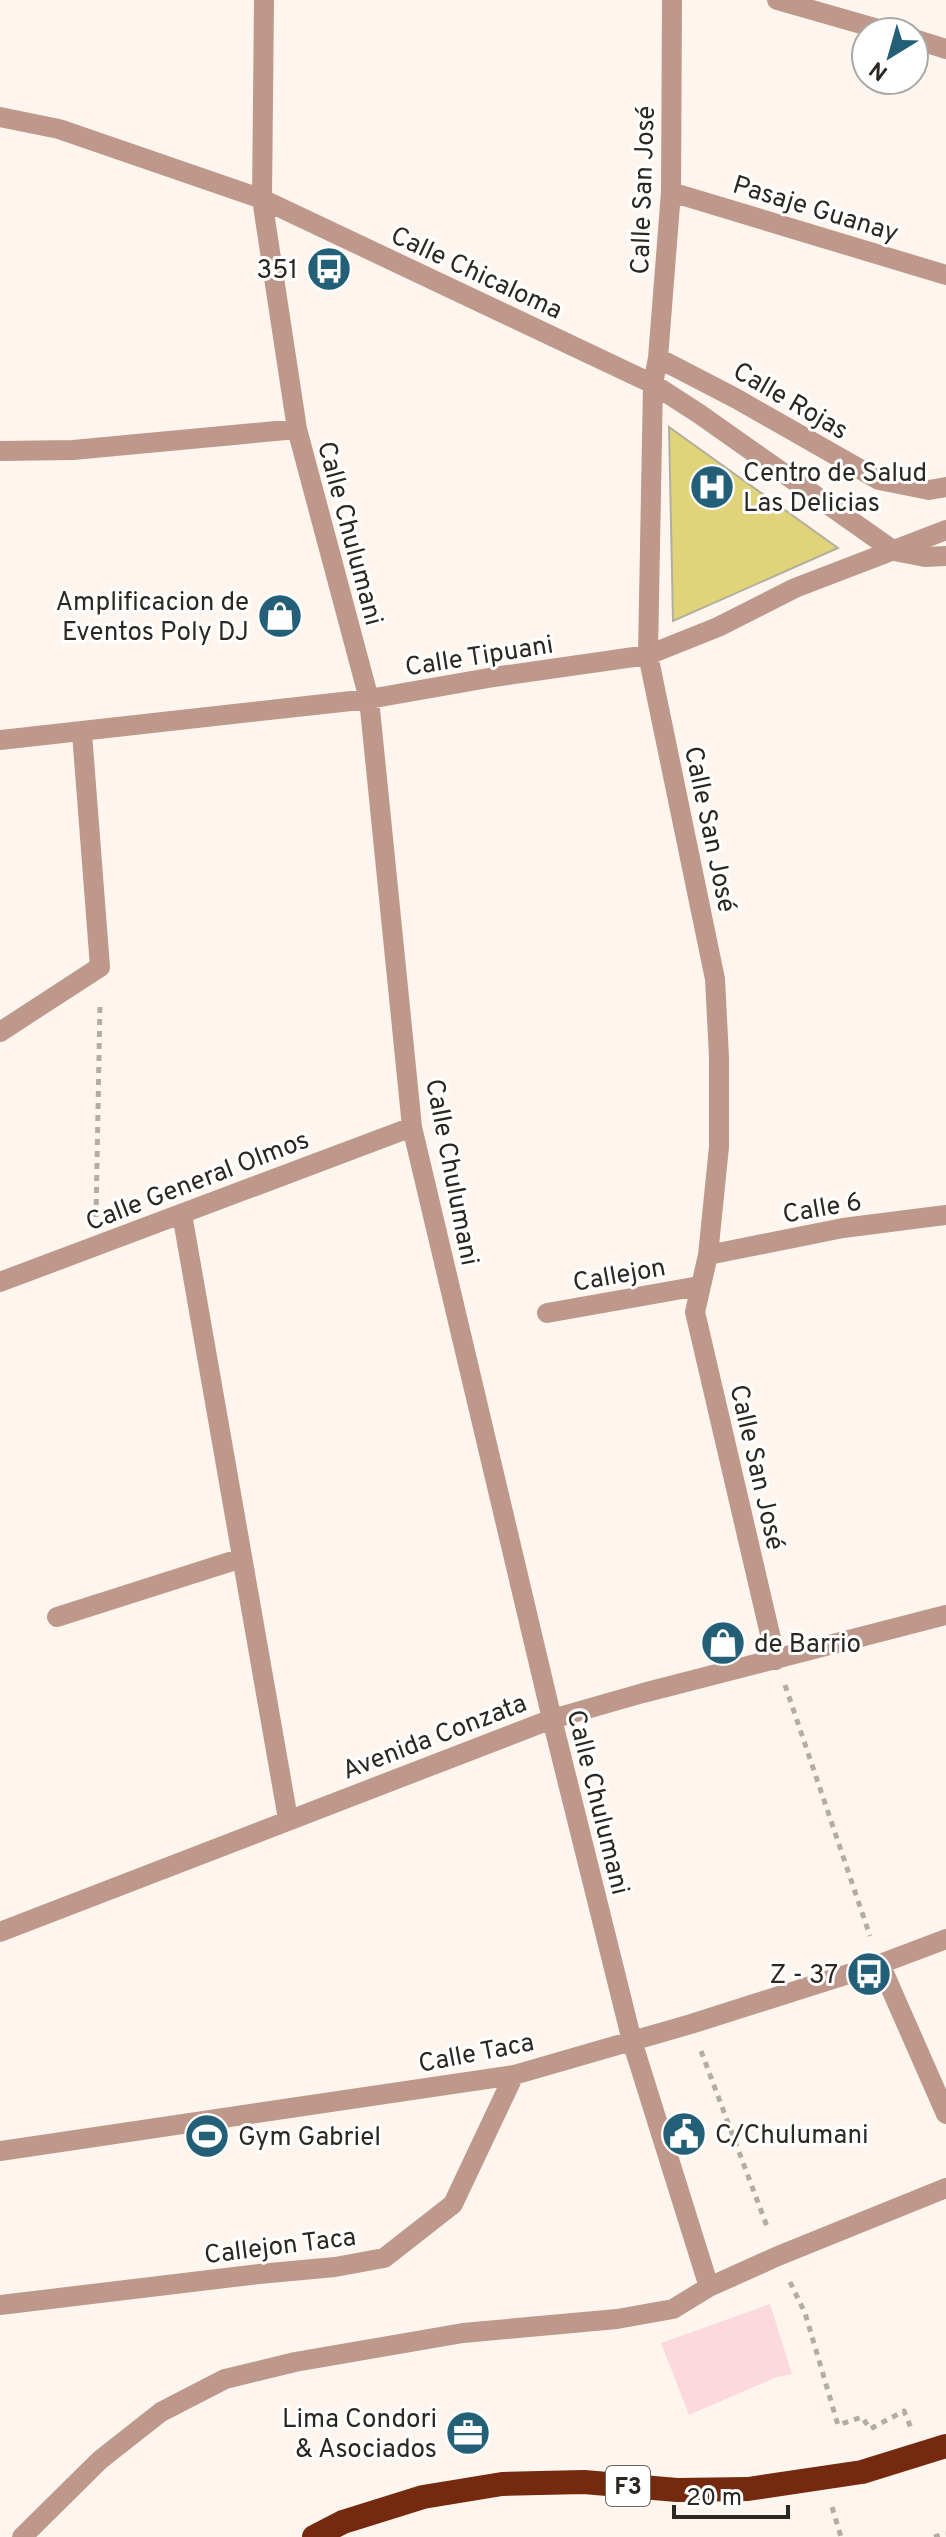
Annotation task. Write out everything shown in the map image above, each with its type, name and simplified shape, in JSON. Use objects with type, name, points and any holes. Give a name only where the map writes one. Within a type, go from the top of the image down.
[{"type":"highway","name":"F3","points":[[314,2537],[343,2522],[423,2497],[502,2484],[584,2482],[677,2490],[748,2489],[862,2472],[946,2446]]},
{"type":"street","name":"Calle Chulumani","points":[[264,0],[262,199],[297,429],[369,699],[412,1127],[552,1719],[632,2041],[709,2287]]},
{"type":"street","name":"Calle San José","points":[[672,0],[671,192],[658,358],[653,384],[648,655],[715,979],[719,1147],[708,1255],[695,1312],[776,1660]]},
{"type":"street","points":[[777,0],[850,21]]},
{"type":"street","name":"Calle Chicaloma","points":[[0,117],[59,129],[262,199],[653,384],[894,551]]},
{"type":"street","name":"Pasaje Guanay","points":[[671,192],[946,275]]},
{"type":"street","name":"Calle Rojas","points":[[658,358],[879,480],[929,490],[946,487]]},
{"type":"street","points":[[0,451],[73,450],[297,429]]},
{"type":"street","points":[[894,551],[946,530]]},
{"type":"street","name":"Calle Tipuani","points":[[0,740],[369,699],[648,655],[718,627],[795,588],[894,551],[925,557],[946,556]]},
{"type":"street","points":[[0,1032],[100,967],[82,733]]},
{"type":"street","name":"Calle General Olmos","points":[[0,1282],[412,1127]]},
{"type":"street","points":[[182,1214],[288,1819]]},
{"type":"street","name":"Calle 6","points":[[708,1255],[843,1228],[946,1215]]},
{"type":"street","name":"Callejon","points":[[547,1313],[699,1286]]},
{"type":"street","points":[[57,1617],[242,1558]]},
{"type":"street","name":"Avenida Conzata","points":[[0,1932],[552,1719],[946,1615]]},
{"type":"street","name":"Calle Taca","points":[[0,2151],[514,2075],[691,2024],[880,1964],[946,1939]]},
{"type":"street","points":[[880,1964],[946,2114]]},
{"type":"street","name":"Callejon Taca","points":[[0,2305],[335,2267],[384,2258],[453,2204],[514,2075]]},
{"type":"street","points":[[22,2537],[100,2460],[149,2421],[225,2379],[295,2362],[463,2333],[617,2319],[673,2309],[709,2287],[778,2256],[946,2188]]},
{"type":"path","points":[[96,1246],[100,967]]},
{"type":"path","points":[[776,1660],[880,1964]]},
{"type":"path","points":[[691,2024],[778,2256],[805,2313],[838,2425],[862,2417],[870,2429],[904,2411],[921,2453]]},
{"type":"path","points":[[934,2537],[946,2534]]},
{"type":"shaded area","points":[[770,2304],[792,2374],[777,2377],[689,2415],[661,2343]]},
{"type":"building","name":"Centro de Salud Las Delicias","points":[[669,427],[838,548],[673,621]]},
{"type":"place","name":"351","points":[[329,269]]},
{"type":"place","name":"Centro de Salud Las Delicias","points":[[712,487]]},
{"type":"place","name":"Amplificacion de Eventos Poly DJ","points":[[280,616]]},
{"type":"place","name":"de Barrio","points":[[723,1643]]},
{"type":"place","name":"Z - 37","points":[[869,1974]]},
{"type":"place","name":"C/Chulumani","points":[[684,2134]]},
{"type":"place","name":"Gym Gabriel","points":[[207,2136]]},
{"type":"place","name":"Lima Condori & Asociados","points":[[468,2433]]}]
